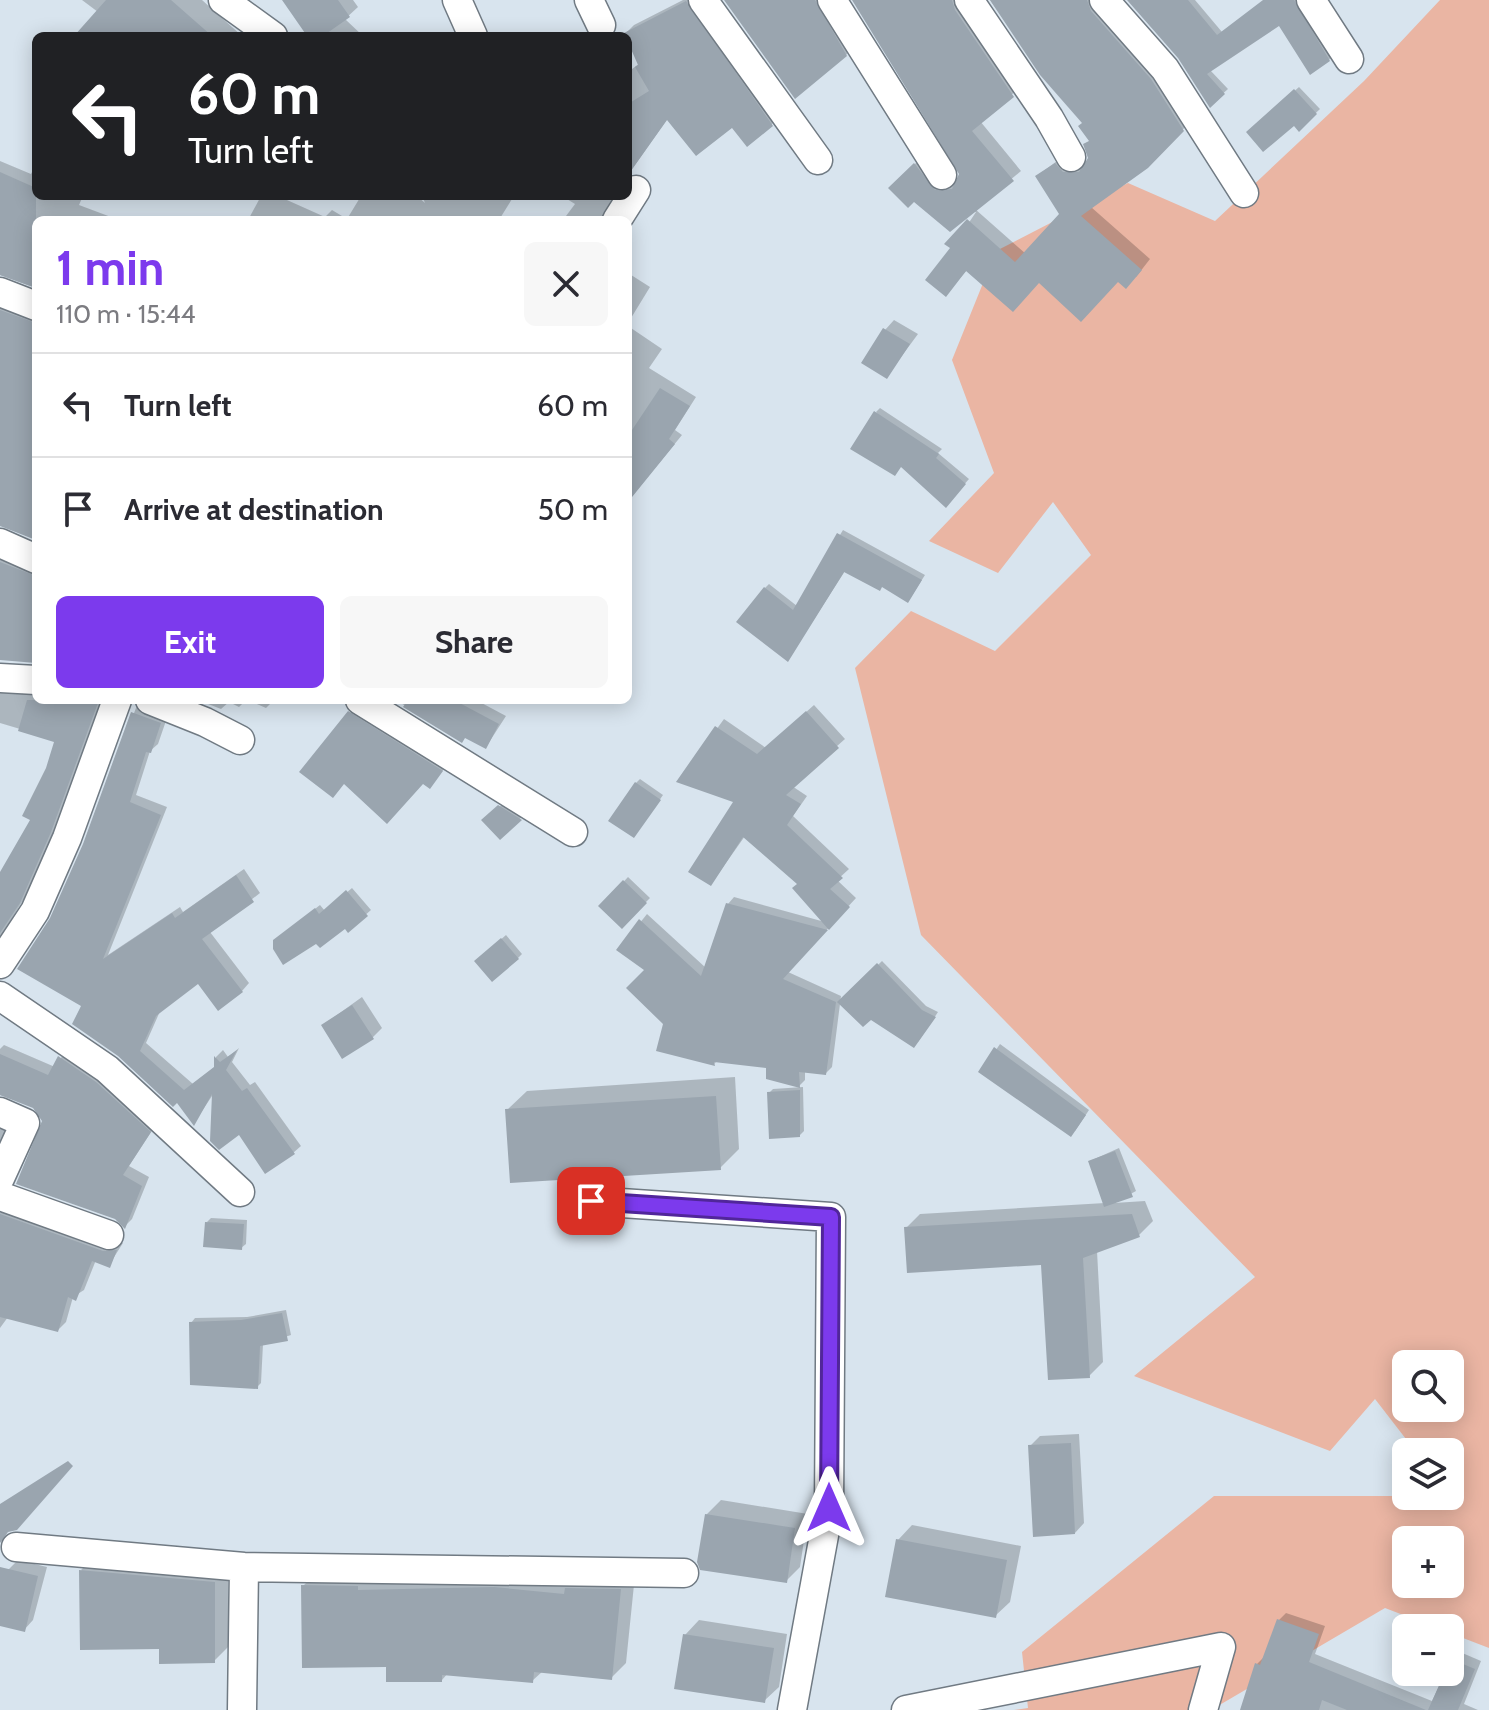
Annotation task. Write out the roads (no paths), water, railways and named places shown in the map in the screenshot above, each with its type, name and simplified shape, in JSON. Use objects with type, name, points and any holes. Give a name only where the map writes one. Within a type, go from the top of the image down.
[{"type":"street","points":[[223,0],[267,32]]},
{"type":"street","points":[[457,0],[471,32]]},
{"type":"street","points":[[703,0],[818,160]]},
{"type":"street","points":[[832,0],[942,175]]},
{"type":"street","points":[[969,0],[1049,118],[1071,157]]},
{"type":"street","points":[[1104,0],[1165,69],[1244,193]]},
{"type":"street","points":[[1311,0],[1349,59]]},
{"type":"street","points":[[632,196],[636,190]]},
{"type":"street","points":[[0,292],[32,304]]},
{"type":"street","points":[[0,543],[32,557]]},
{"type":"street","points":[[0,678],[32,680]]},
{"type":"street","points":[[0,964],[41,896],[115,704]]},
{"type":"street","points":[[159,704],[240,740]]},
{"type":"street","points":[[366,704],[573,832]]},
{"type":"street","points":[[0,996],[107,1069],[240,1192]]},
{"type":"street","points":[[0,1112],[25,1123],[0,1178]]},
{"type":"street","points":[[0,1196],[109,1235]]},
{"type":"street","points":[[591,1201],[831,1217],[829,1508],[792,1710]]},
{"type":"street","points":[[16,1547],[244,1567],[684,1573]]},
{"type":"street","points":[[242,1710],[244,1567]]},
{"type":"street","points":[[906,1710],[1221,1647],[1203,1710]]}]
